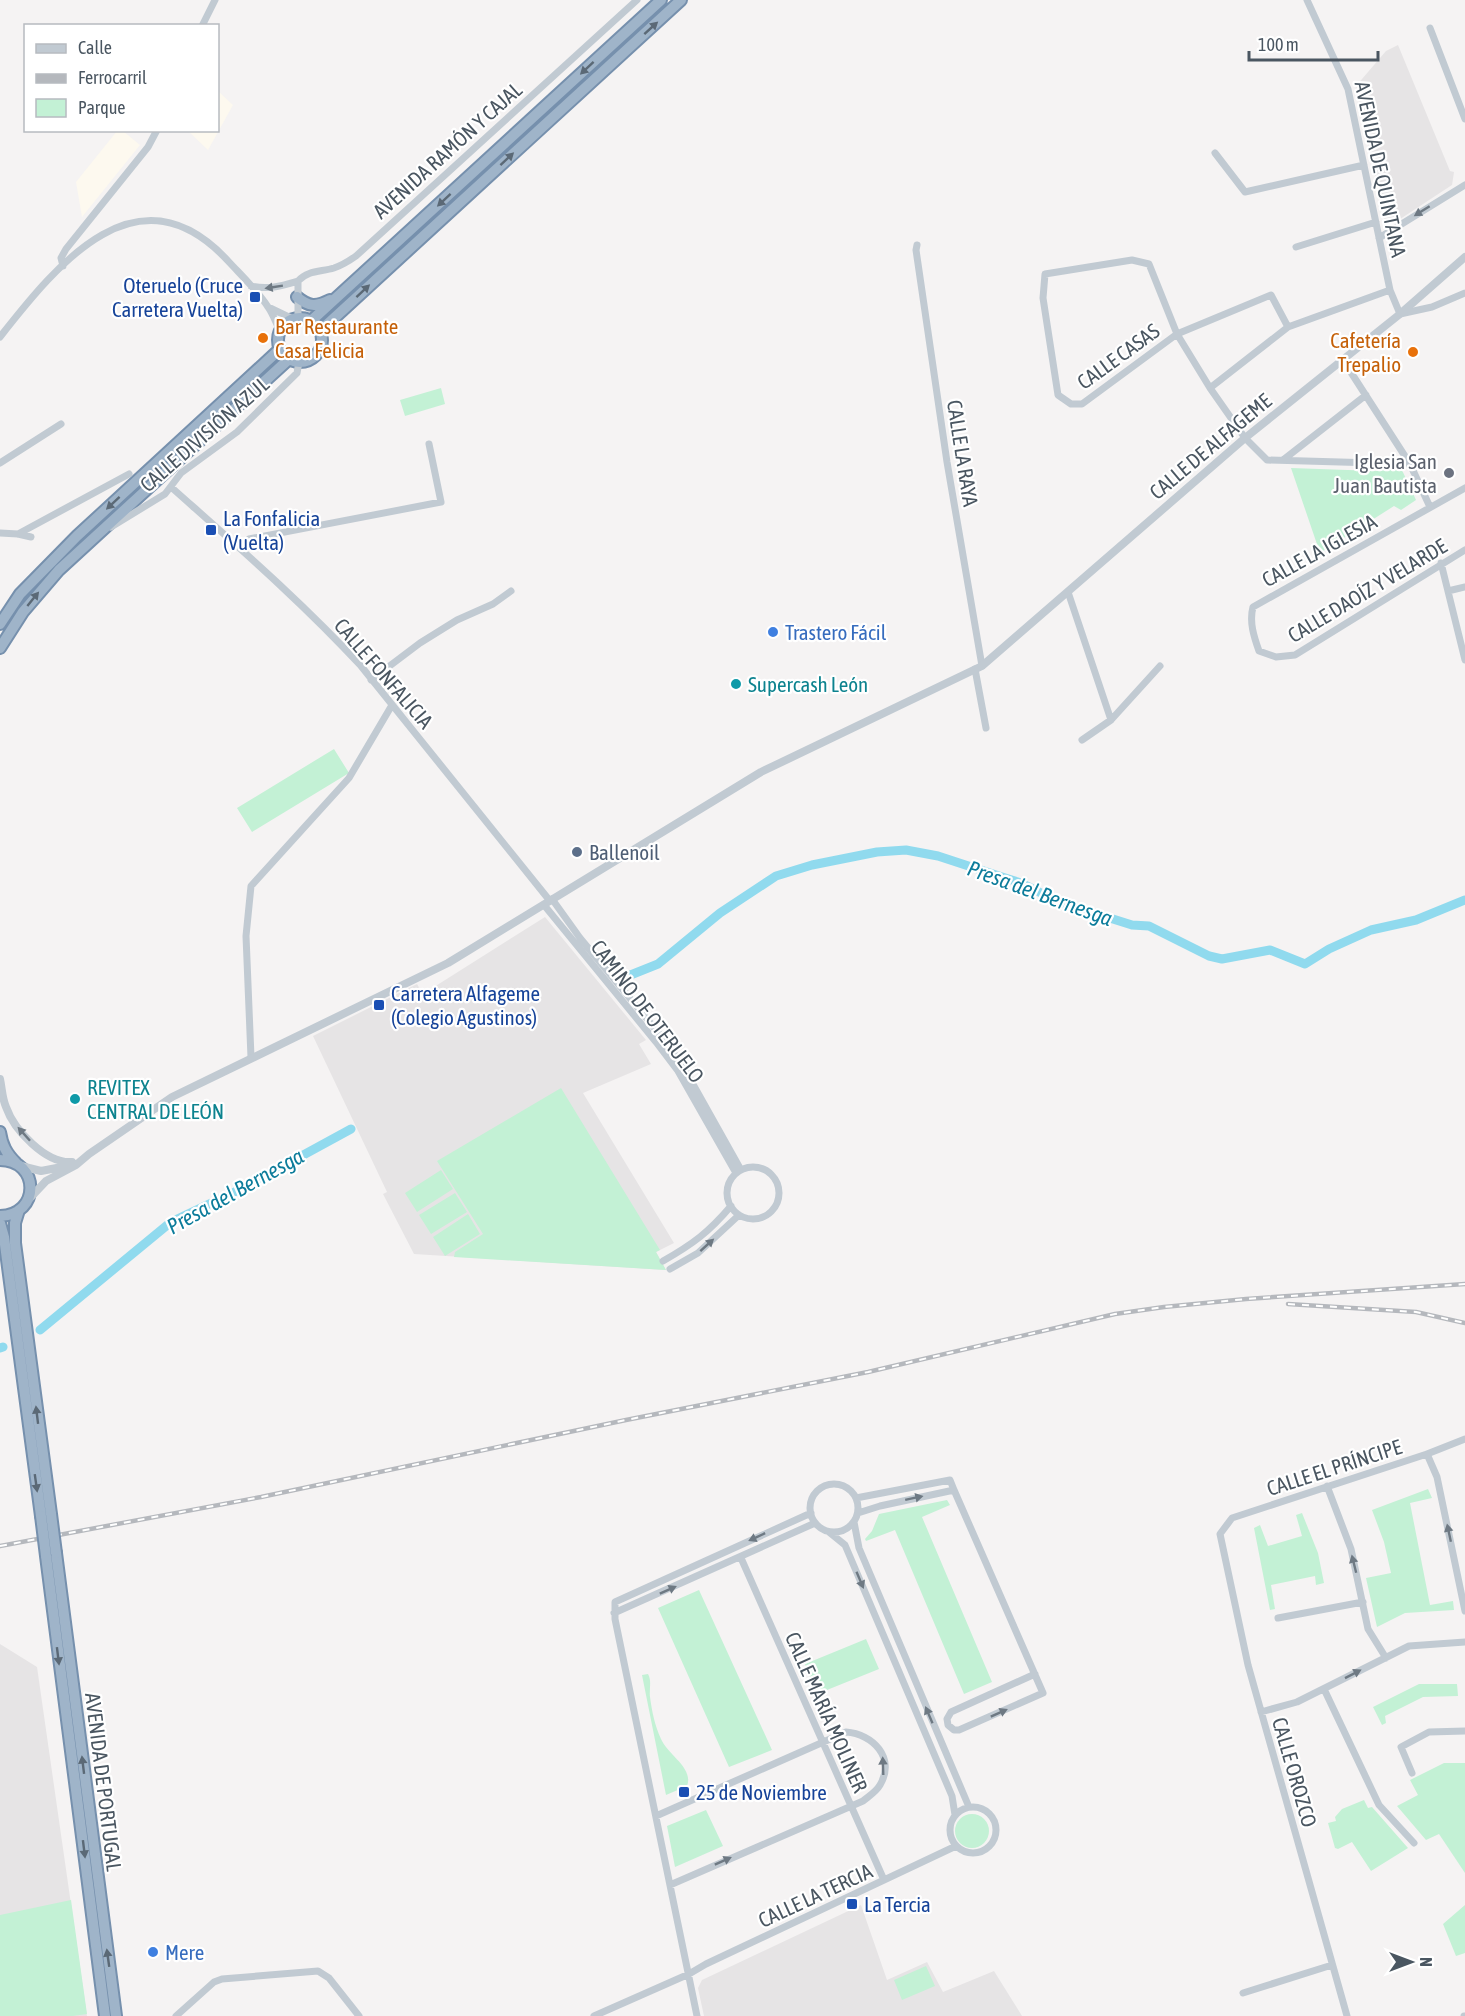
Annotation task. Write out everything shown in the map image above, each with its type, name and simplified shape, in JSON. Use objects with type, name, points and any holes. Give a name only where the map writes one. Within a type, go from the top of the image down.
[{"type":"highway","points":[[311,321],[661,0]]},
{"type":"highway","points":[[320,331],[681,0]]},
{"type":"highway","points":[[297,297],[311,306],[320,305],[338,297]]},
{"type":"highway","points":[[0,648],[33,599],[90,541],[294,361],[309,360],[318,353],[322,342],[320,331],[311,321],[295,319],[285,324],[280,331],[278,340],[280,349],[294,361]]},
{"type":"highway","points":[[0,624],[20,594],[77,536],[280,349]]},
{"type":"highway","points":[[0,1132],[7,1154],[30,1182],[31,1189],[27,1201],[19,1210],[0,1216]]},
{"type":"highway","points":[[0,1160],[18,1165]]},
{"type":"highway","points":[[19,1210],[15,1223],[15,1243],[51,1555]]},
{"type":"highway","points":[[0,1223],[4,1237],[32,1449]]},
{"type":"highway","points":[[0,1260],[19,1397],[46,1515]]},
{"type":"highway","name":"AVENIDA DE PORTUGAL","points":[[51,1555],[105,2016]]},
{"type":"highway","name":"AVENIDA DE PORTUGAL","points":[[51,1555],[116,2016]]},
{"type":"street","points":[[203,24],[215,0]]},
{"type":"street","name":"AVENIDA RAMÓN Y CAJAL","points":[[251,285],[275,288],[298,282],[303,276],[348,262],[637,0]]},
{"type":"street","name":"AVENIDA DE QUINTANA","points":[[1307,0],[1344,77],[1390,290],[1400,314]]},
{"type":"street","points":[[1430,28],[1465,119]]},
{"type":"street","points":[[63,266],[61,258],[66,249],[148,147],[156,132]]},
{"type":"street","points":[[1215,153],[1245,192],[1364,165]]},
{"type":"street","points":[[1379,238],[1465,185]]},
{"type":"street","points":[[0,337],[34,295],[84,246],[106,231],[136,222],[160,222],[185,228],[209,242],[251,285],[268,307],[280,331]]},
{"type":"street","points":[[1296,247],[1376,222]]},
{"type":"street","name":"CALLE LA RAYA","points":[[917,245],[986,728]]},
{"type":"street","name":"CALLE DE ALFAGEME","points":[[89,1154],[172,1096],[448,963],[761,772],[979,668],[1245,438],[1400,314],[1465,257]]},
{"type":"street","name":"CALLE CASAS","points":[[1177,334],[1149,264],[1132,260],[1045,274],[1043,298],[1058,395],[1071,404],[1082,404],[1177,334],[1271,295],[1288,327]]},
{"type":"street","points":[[268,307],[295,319],[298,282]]},
{"type":"street","points":[[1210,388],[1288,327],[1390,290]]},
{"type":"street","points":[[1400,314],[1432,307],[1465,293]]},
{"type":"street","points":[[1177,334],[1210,388],[1245,438],[1267,460],[1410,465]]},
{"type":"street","points":[[1343,360],[1410,465],[1430,507]]},
{"type":"street","name":"CALLE DIVISIÓN AZUL","points":[[90,541],[165,494],[181,473],[247,423],[297,373],[294,361]]},
{"type":"street","points":[[1282,460],[1366,395]]},
{"type":"street","points":[[0,463],[61,424]]},
{"type":"street","points":[[239,547],[249,538],[441,502],[429,444]]},
{"type":"street","points":[[18,534],[129,474]]},
{"type":"street","name":"CALLE FONFALICIA","points":[[171,487],[239,547],[340,643],[549,902]]},
{"type":"street","name":"CALLE LA IGLESIA","points":[[1252,607],[1465,488]]},
{"type":"street","points":[[0,533],[31,537]]},
{"type":"street","name":"CALLE DAOÍZ Y VELARDE","points":[[1252,607],[1252,632],[1259,651],[1276,657],[1294,655],[1465,550]]},
{"type":"street","points":[[1441,563],[1465,660]]},
{"type":"street","points":[[1448,591],[1465,587]]},
{"type":"street","points":[[371,680],[420,643],[457,620],[494,604],[511,591]]},
{"type":"street","points":[[1068,592],[1111,720]]},
{"type":"street","points":[[1082,740],[1111,720],[1160,666]]},
{"type":"street","points":[[250,1057],[246,936],[251,886],[349,778],[392,705]]},
{"type":"street","name":"CAMINO DE OTERUELO","points":[[549,902],[678,1071],[739,1172]]},
{"type":"street","points":[[0,1078],[6,1107],[22,1132],[45,1154],[58,1161],[72,1162]]},
{"type":"street","points":[[18,1165],[48,1172],[89,1154]]},
{"type":"street","points":[[27,1201],[46,1181],[69,1170],[89,1154]]},
{"type":"street","points":[[752,1167],[763,1168],[772,1174],[778,1184],[780,1194],[777,1205],[770,1213],[760,1218],[749,1219],[739,1215],[731,1206],[727,1195],[729,1183],[739,1172],[752,1167]]},
{"type":"street","points":[[663,1261],[692,1244],[731,1206]]},
{"type":"street","points":[[670,1269],[698,1254],[739,1215]]},
{"type":"street","name":"CALLE EL PRÍNCIPE","points":[[1220,1534],[1232,1518],[1427,1454],[1465,1439]]},
{"type":"street","points":[[1427,1454],[1437,1477],[1465,1611]]},
{"type":"street","points":[[856,1498],[950,1480],[954,1490],[1035,1674],[1043,1693],[959,1730],[954,1730],[948,1725],[947,1719],[951,1712],[1035,1674]]},
{"type":"street","points":[[829,1532],[843,1531],[854,1522],[858,1513],[856,1498],[846,1487],[831,1484],[817,1491],[813,1497],[811,1513],[815,1523],[845,1545],[952,1796],[955,1815],[950,1831],[953,1842],[968,1853],[981,1852],[991,1844],[996,1832],[993,1819],[983,1809],[969,1808],[955,1815]]},
{"type":"street","points":[[1327,1486],[1351,1549],[1368,1629],[1386,1658]]},
{"type":"street","points":[[858,1513],[879,1506],[954,1490]]},
{"type":"street","points":[[697,2016],[614,1613],[615,1602],[811,1513]]},
{"type":"street","points":[[854,1522],[859,1548],[969,1808]]},
{"type":"street","points":[[614,1613],[815,1523]]},
{"type":"street","name":"CALLE OROZCO","points":[[1220,1534],[1240,1632],[1261,1712],[1347,2016]]},
{"type":"street","name":"CALLE MARÍA MOLINER","points":[[741,1558],[884,1880]]},
{"type":"street","points":[[1278,1618],[1363,1602]]},
{"type":"street","points":[[1261,1712],[1297,1702],[1409,1646],[1465,1642]]},
{"type":"street","points":[[1324,1689],[1379,1805],[1414,1843]]},
{"type":"street","points":[[1412,1773],[1401,1747],[1429,1732],[1465,1731]]},
{"type":"street","points":[[656,1816],[846,1732],[858,1733],[870,1739],[880,1749],[884,1762],[884,1774],[880,1784],[874,1793],[863,1801],[670,1886]]},
{"type":"street","name":"CALLE LA TERCIA","points":[[594,2016],[689,1974],[956,1846]]},
{"type":"street","points":[[1243,1993],[1332,1965]]},
{"type":"street","points":[[176,2016],[214,1982],[222,1979],[318,1971],[329,1978],[359,2016]]},
{"type":"shaded area","points":[[1398,45],[1450,171],[1454,172],[1452,185],[1389,224],[1385,221],[1356,86],[1386,51]]},
{"type":"shaded area","points":[[219,92],[233,105],[219,130]]},
{"type":"shaded area","points":[[116,132],[124,132],[140,145],[82,217],[76,182]]},
{"type":"shaded area","points":[[189,132],[218,132],[208,150]]},
{"type":"shaded area","points":[[545,917],[646,1040],[639,1044],[651,1064],[583,1093],[674,1243],[656,1252],[666,1270],[414,1254],[383,1194],[387,1192],[313,1036],[417,984],[423,994]]},
{"type":"shaded area","points":[[0,1644],[37,1667],[87,2016],[0,2016]]},
{"type":"shaded area","points":[[861,1905],[887,1980],[927,1962],[943,1992],[994,1971],[1022,2016],[704,2016],[698,1988],[702,1980]]},
{"type":"green space","points":[[441,388],[445,404],[405,416],[400,400]]},
{"type":"green space","points":[[1291,468],[1376,471],[1401,468],[1416,500],[1401,510],[1394,506],[1320,553]]},
{"type":"green space","points":[[334,749],[349,773],[252,832],[237,808]]},
{"type":"green space","points":[[561,1088],[660,1250],[656,1252],[666,1270],[454,1257],[455,1252],[483,1234],[437,1161]]},
{"type":"green space","points":[[441,1170],[453,1189],[417,1212],[405,1193]]},
{"type":"green space","points":[[455,1193],[467,1212],[431,1234],[419,1215]]},
{"type":"green space","points":[[468,1214],[480,1234],[445,1256],[433,1237]]},
{"type":"green space","points":[[1428,1489],[1432,1498],[1410,1503],[1430,1605],[1453,1601],[1454,1610],[1405,1613],[1377,1627],[1366,1578],[1391,1573],[1384,1542],[1372,1510]]},
{"type":"green space","points":[[947,1500],[950,1505],[922,1517],[992,1682],[964,1694],[895,1530],[866,1541],[865,1539],[872,1531],[879,1514]]},
{"type":"green space","points":[[1302,1513],[1318,1553],[1324,1583],[1316,1585],[1315,1576],[1271,1585],[1275,1609],[1270,1610],[1254,1528],[1260,1525],[1268,1546],[1302,1536],[1296,1515]]},
{"type":"green space","points":[[699,1590],[772,1750],[729,1767],[658,1608]]},
{"type":"green space","points":[[866,1639],[879,1669],[817,1694],[805,1664]]},
{"type":"green space","points":[[648,1674],[655,1724],[664,1745],[684,1767],[688,1779],[687,1786],[666,1795],[642,1675]]},
{"type":"green space","points":[[1419,1684],[1457,1684],[1458,1696],[1423,1697],[1385,1716],[1386,1723],[1382,1725],[1373,1707]]},
{"type":"green space","points":[[1444,1763],[1465,1763],[1465,1873],[1439,1834],[1426,1840],[1397,1806],[1418,1795],[1410,1780]]},
{"type":"green space","points":[[1364,1800],[1368,1808],[1372,1807],[1408,1848],[1371,1871],[1352,1842],[1338,1849],[1335,1848],[1328,1823],[1336,1821],[1335,1817],[1342,1809]]},
{"type":"green space","points":[[706,1810],[723,1846],[675,1867],[667,1826]]},
{"type":"green space","points":[[972,1814],[984,1819],[989,1831],[984,1843],[972,1848],[960,1843],[955,1831],[960,1819]]},
{"type":"green space","points":[[71,1900],[87,2014],[0,2016],[0,1915]]},
{"type":"green space","points":[[1465,1905],[1465,1953],[1456,1956],[1443,1924]]},
{"type":"green space","points":[[926,1966],[935,1986],[902,2000],[894,1980]]},
{"type":"waterway","name":"Presa del Bernesga","points":[[628,976],[658,964],[720,913],[776,876],[812,865],[877,852],[906,850],[938,856],[1021,883],[1059,902],[1132,925],[1149,926],[1209,956],[1222,959],[1270,950],[1305,964],[1329,949],[1371,930],[1416,920],[1465,900]]},
{"type":"waterway","name":"Presa del Bernesga","points":[[40,1330],[171,1222],[243,1188],[351,1129]]},
{"type":"railway","points":[[0,1546],[261,1497],[868,1372],[1115,1314],[1246,1299],[1465,1284]]},
{"type":"railway","points":[[1288,1304],[1416,1312],[1465,1323]]},
{"type":"place","name":"Oteruelo (Cruce Carretera Vuelta)","points":[[255,297]]},
{"type":"place","name":"Bar Restaurante Casa Felicia","points":[[263,338]]},
{"type":"place","name":"Cafetería Trepalio","points":[[1413,352]]},
{"type":"place","name":"Iglesia San Juan Bautista","points":[[1449,473]]},
{"type":"place","name":"La Fonfalicia (Vuelta)","points":[[211,530]]},
{"type":"place","name":"Trastero Fácil","points":[[773,632]]},
{"type":"place","name":"Supercash León","points":[[736,684]]},
{"type":"place","name":"Ballenoil","points":[[577,852]]},
{"type":"place","name":"Carretera Alfageme (Colegio Agustinos)","points":[[379,1005]]},
{"type":"place","name":"REVITEX CENTRAL DE LEÓN","points":[[75,1099]]},
{"type":"place","name":"25 de Noviembre","points":[[684,1792]]},
{"type":"place","name":"La Tercia","points":[[852,1904]]},
{"type":"place","name":"Mere","points":[[153,1952]]}]
